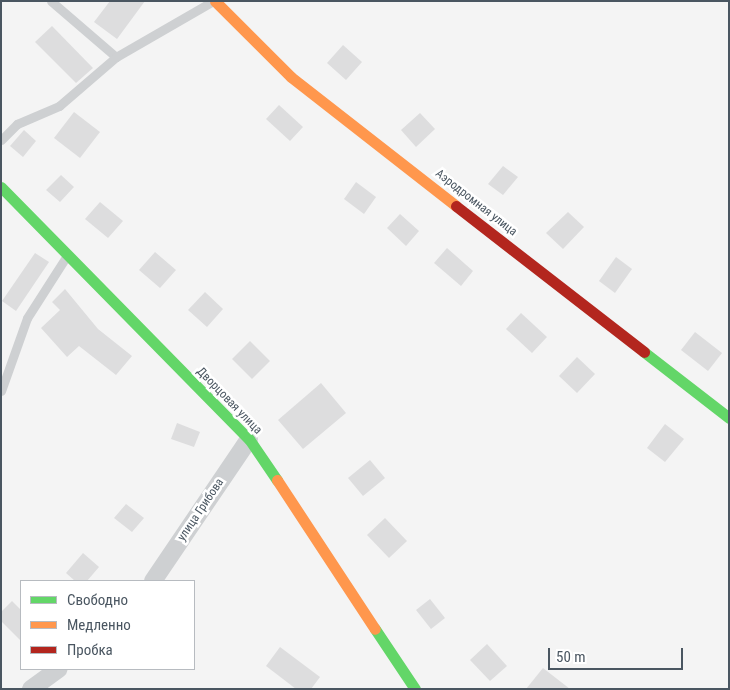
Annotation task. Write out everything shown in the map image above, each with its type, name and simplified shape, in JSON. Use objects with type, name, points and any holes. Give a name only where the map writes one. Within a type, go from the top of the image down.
[{"type":"street","name":"Аэродромная улица","points":[[214,1],[291,77],[729,418]]},
{"type":"street","name":"Дворцовая улица","points":[[1,187],[248,439],[415,689]]},
{"type":"street","name":"улица Грибова","points":[[154,580],[248,439]]},
{"type":"street","points":[[31,689],[57,670]]},
{"type":"lane","points":[[51,1],[116,57]]},
{"type":"lane","points":[[1,140],[16,124],[60,106],[116,57],[214,1]]},
{"type":"lane","points":[[1,391],[27,318],[67,255]]},
{"type":"building","points":[[110,1],[145,1],[117,39],[94,22]]},
{"type":"building","points":[[52,26],[93,68],[76,83],[35,42]]},
{"type":"building","points":[[343,45],[362,62],[346,80],[327,63]]},
{"type":"building","points":[[279,105],[303,127],[290,141],[266,119]]},
{"type":"building","points":[[74,112],[100,132],[80,158],[54,138]]},
{"type":"building","points":[[420,113],[435,129],[416,147],[401,130]]},
{"type":"building","points":[[24,130],[36,141],[23,157],[10,146]]},
{"type":"building","points":[[503,166],[518,177],[503,195],[488,184]]},
{"type":"building","points":[[61,175],[74,187],[60,202],[46,190]]},
{"type":"building","points":[[356,182],[376,197],[364,214],[344,199]]},
{"type":"building","points":[[100,202],[123,221],[108,238],[85,219]]},
{"type":"building","points":[[568,212],[584,227],[563,249],[546,233]]},
{"type":"building","points":[[400,214],[419,231],[406,246],[387,228]]},
{"type":"building","points":[[447,248],[473,271],[461,286],[434,263]]},
{"type":"building","points":[[155,252],[176,270],[160,288],[139,270]]},
{"type":"building","points":[[35,253],[49,262],[16,311],[2,301]]},
{"type":"building","points":[[616,257],[632,269],[615,293],[599,281]]},
{"type":"building","points":[[65,289],[98,329],[132,356],[116,375],[79,346],[67,357],[41,328],[60,310],[52,302]]},
{"type":"building","points":[[205,292],[223,309],[207,327],[188,310]]},
{"type":"building","points":[[521,313],[547,337],[532,353],[506,329]]},
{"type":"building","points":[[695,332],[722,353],[708,371],[681,350]]},
{"type":"building","points":[[250,341],[270,361],[252,379],[232,359]]},
{"type":"building","points":[[577,357],[595,374],[577,393],[559,376]]},
{"type":"building","points":[[321,383],[346,413],[303,449],[278,420]]},
{"type":"building","points":[[177,423],[200,432],[194,447],[171,439]]},
{"type":"building","points":[[665,424],[684,439],[665,462],[647,448]]},
{"type":"building","points":[[370,460],[385,478],[363,496],[348,478]]},
{"type":"building","points":[[126,504],[144,518],[132,532],[114,518]]},
{"type":"building","points":[[385,518],[407,541],[389,558],[367,535]]},
{"type":"building","points":[[83,553],[99,567],[88,580],[74,580],[66,573]]},
{"type":"building","points":[[430,599],[445,618],[431,629],[416,610]]},
{"type":"building","points":[[12,601],[20,609],[20,640],[1,621],[1,612]]},
{"type":"building","points":[[487,644],[507,666],[490,681],[470,660]]},
{"type":"building","points":[[280,647],[320,677],[311,689],[296,689],[266,666]]},
{"type":"building","points":[[543,668],[570,689],[526,689]]},
{"type":"traffic: fast","points":[[1,187],[249,439],[277,480]]},
{"type":"traffic: fast","points":[[644,352],[729,418]]},
{"type":"traffic: fast","points":[[375,629],[415,689]]},
{"type":"traffic: slow","points":[[215,1],[291,77],[456,206]]},
{"type":"traffic: slow","points":[[277,480],[375,629]]},
{"type":"traffic: jam","points":[[456,206],[644,352]]}]
